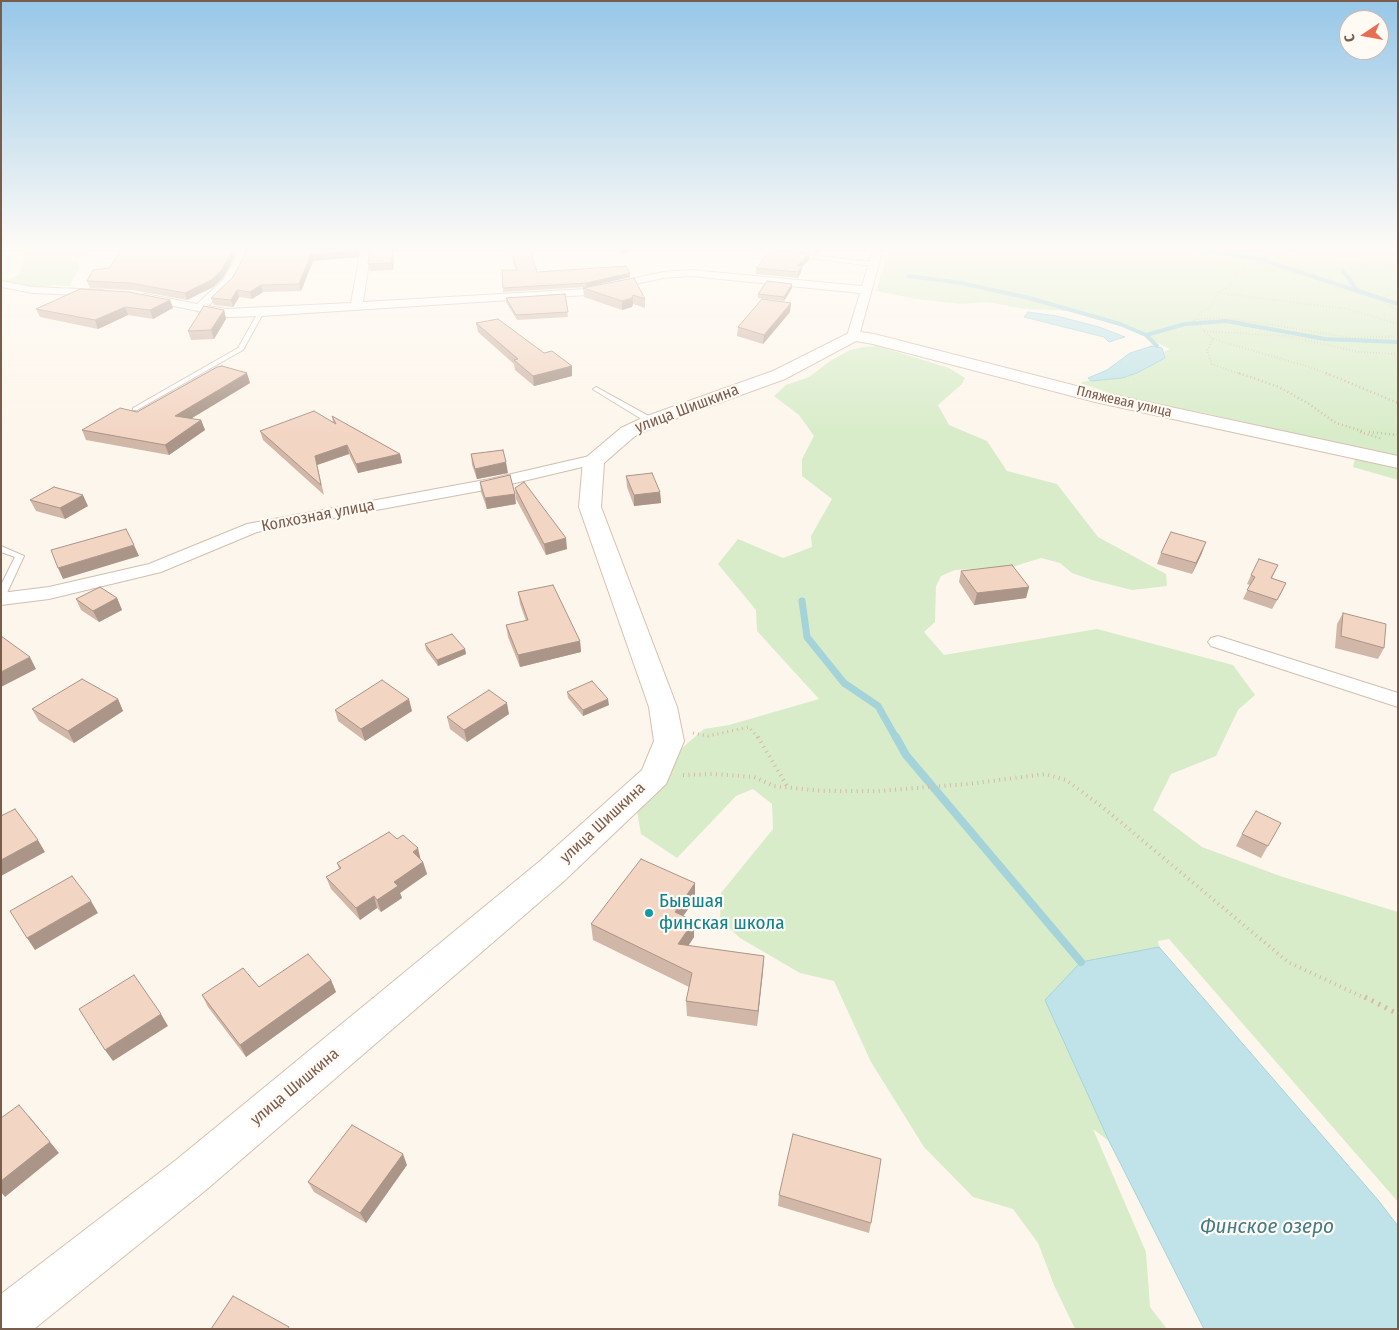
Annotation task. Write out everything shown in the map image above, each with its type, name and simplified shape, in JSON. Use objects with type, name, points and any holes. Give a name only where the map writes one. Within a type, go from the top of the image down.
[{"type":"street","points":[[222,311],[279,311]]},
{"type":"street","points":[[853,336],[860,311]]},
{"type":"street","name":"улица Шишкина","points":[[1,1324],[191,1174],[552,871],[655,776],[669,741],[663,707],[590,507],[594,460],[628,432],[779,375],[853,336]]},
{"type":"street","name":"Пляжевая улица","points":[[853,336],[874,339],[1095,396],[1398,462]]},
{"type":"street","name":"Колхозная улица","points":[[1,597],[49,593],[155,568],[253,528],[490,484],[594,460]]},
{"type":"street","points":[[1218,642],[1398,700]]},
{"type":"lane","points":[[134,410],[241,349],[261,312]]},
{"type":"lane","points":[[596,389],[651,422]]},
{"type":"lane","points":[[1,549],[20,556],[1,597]]},
{"type":"path","points":[[1202,311],[1194,321],[1213,339],[1313,368],[1398,403]]},
{"type":"path","points":[[1351,311],[1398,324]]},
{"type":"path","points":[[1197,319],[1215,318],[1262,323],[1352,338],[1398,336]]},
{"type":"path","points":[[1203,331],[1287,336],[1358,352],[1398,354]]},
{"type":"path","points":[[1213,339],[1207,351],[1212,364],[1279,387],[1310,404],[1336,423],[1362,431]]},
{"type":"path","points":[[667,729],[708,736],[749,727],[758,736],[788,787]]},
{"type":"path","points":[[674,775],[714,774],[754,777],[774,786],[822,791],[878,791],[968,784],[1044,774],[1066,780],[1105,809],[1288,962],[1398,1014]]},
{"type":"green space","points":[[1073,311],[1398,311],[1398,459],[1209,414],[1121,397],[1080,383],[1131,368],[1170,349],[1130,329]]},
{"type":"green space","points":[[877,346],[949,368],[965,378],[962,384],[938,405],[949,425],[987,441],[1007,471],[1057,484],[1098,537],[1166,574],[1167,586],[1132,590],[1072,573],[1060,563],[1041,558],[1012,567],[955,570],[941,576],[936,586],[935,622],[924,632],[944,655],[1097,629],[1233,665],[1255,695],[1238,710],[1216,756],[1171,774],[1153,810],[1202,847],[1280,876],[1398,912],[1398,1202],[1169,939],[1158,941],[1159,947],[1082,962],[1045,1000],[1109,1141],[1093,1129],[1146,1252],[1150,1307],[1167,1329],[1075,1329],[1054,1285],[1038,1243],[1013,1209],[973,1197],[924,1147],[871,1062],[834,981],[800,973],[740,938],[720,919],[721,893],[773,829],[772,804],[753,789],[736,796],[677,858],[641,834],[637,811],[661,784],[681,749],[704,729],[729,725],[819,699],[757,631],[756,610],[718,564],[738,539],[783,558],[812,547],[811,536],[832,499],[802,476],[802,459],[814,436],[799,415],[774,396],[786,385],[809,377],[830,361],[850,350]]},
{"type":"green space","points":[[1355,459],[1398,468],[1398,480],[1353,467]]},
{"type":"water","points":[[1028,312],[1057,316],[1099,327],[1125,337],[1109,342],[1104,337],[1024,317]]},
{"type":"water","points":[[1152,346],[1162,348],[1165,358],[1137,373],[1122,378],[1091,381],[1088,378],[1107,370],[1130,353]]},
{"type":"water","name":"Финское озеро","points":[[1159,947],[1378,1200],[1398,1226],[1398,1329],[1204,1329],[1109,1141],[1045,1000],[1081,962]]},
{"type":"building","points":[[47,311],[116,311],[95,320]]},
{"type":"building","points":[[201,311],[223,311],[211,330],[188,331]]},
{"type":"building","points":[[514,311],[568,312],[516,315]]},
{"type":"building","points":[[752,311],[784,311],[764,335],[738,327]]},
{"type":"building","points":[[498,319],[544,353],[552,351],[572,366],[533,376],[514,360],[518,359],[476,323]]},
{"type":"building","points":[[222,366],[247,373],[175,416],[201,420],[165,445],[82,430],[120,408],[137,412],[217,367]]},
{"type":"building","points":[[314,411],[336,424],[332,416],[400,454],[356,464],[347,445],[315,456],[321,485],[260,431]]},
{"type":"building","points":[[503,450],[506,462],[475,469],[471,454]]},
{"type":"building","points":[[652,473],[660,492],[634,495],[626,476]]},
{"type":"building","points":[[510,475],[515,494],[485,498],[480,482]]},
{"type":"building","points":[[524,482],[566,538],[544,544],[515,488]]},
{"type":"building","points":[[54,487],[83,495],[60,508],[30,500]]},
{"type":"building","points":[[126,529],[134,545],[58,568],[51,550]]},
{"type":"building","points":[[1171,532],[1206,542],[1196,563],[1161,553]]},
{"type":"building","points":[[1259,559],[1278,565],[1271,578],[1286,583],[1277,600],[1247,590],[1255,577],[1251,575]]},
{"type":"building","points":[[1012,565],[1029,587],[977,593],[961,571]]},
{"type":"building","points":[[553,585],[580,641],[518,655],[506,625],[528,620],[518,592]]},
{"type":"building","points":[[100,587],[117,598],[93,611],[76,599]]},
{"type":"building","points":[[1343,613],[1386,624],[1384,648],[1341,636]]},
{"type":"building","points":[[452,634],[465,649],[437,660],[425,644]]},
{"type":"building","points":[[1,636],[30,657],[1,672]]},
{"type":"building","points":[[82,679],[118,699],[68,731],[32,709]]},
{"type":"building","points":[[382,680],[409,699],[361,729],[335,710]]},
{"type":"building","points":[[592,681],[608,699],[583,710],[567,692]]},
{"type":"building","points":[[489,690],[507,703],[464,730],[447,717]]},
{"type":"building","points":[[15,809],[38,840],[1,860],[1,816]]},
{"type":"building","points":[[1256,811],[1281,823],[1268,846],[1242,834]]},
{"type":"building","points":[[389,832],[397,839],[403,835],[418,848],[413,852],[423,862],[394,882],[398,886],[377,900],[374,896],[356,908],[326,877],[341,868],[337,863]]},
{"type":"building","points":[[641,859],[695,883],[675,912],[694,921],[678,944],[764,956],[758,1011],[686,1001],[692,973],[591,924]]},
{"type":"building","points":[[72,876],[91,901],[27,938],[10,911]]},
{"type":"building","points":[[308,954],[331,980],[240,1045],[202,995],[243,968],[259,987]]},
{"type":"building","points":[[134,975],[161,1014],[105,1050],[79,1009]]},
{"type":"building","points":[[19,1105],[50,1142],[1,1181],[1,1118]]},
{"type":"building","points":[[352,1125],[403,1154],[360,1213],[308,1182]]},
{"type":"building","points":[[793,1134],[881,1159],[871,1223],[779,1195]]},
{"type":"building","points":[[233,1296],[289,1327],[288,1329],[211,1329]]},
{"type":"waterway","points":[[1075,311],[1120,324],[1146,335]]},
{"type":"waterway","points":[[1146,335],[1185,324],[1226,321],[1325,339],[1398,342]]},
{"type":"waterway","points":[[1146,335],[1157,346]]},
{"type":"waterway","points":[[802,601],[807,637],[844,683],[878,706],[896,738]]},
{"type":"waterway","points":[[896,737],[906,755],[1081,962]]},
{"type":"place","name":"Бывшая финская школа","points":[[649,913]]}]
